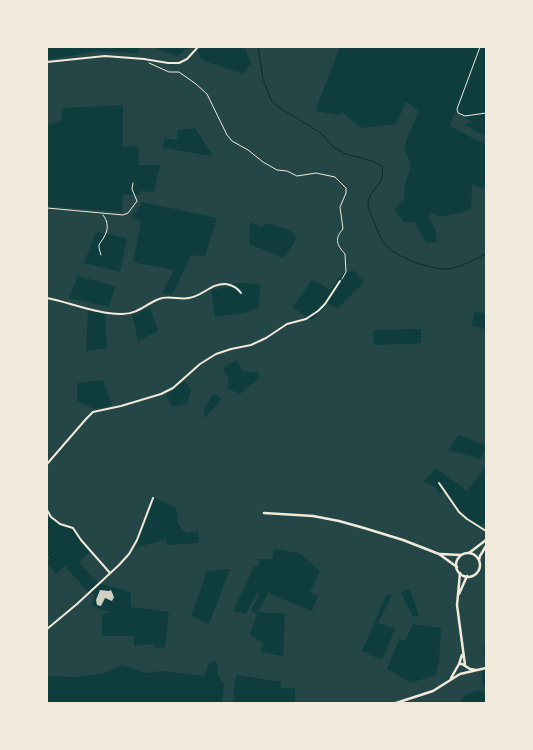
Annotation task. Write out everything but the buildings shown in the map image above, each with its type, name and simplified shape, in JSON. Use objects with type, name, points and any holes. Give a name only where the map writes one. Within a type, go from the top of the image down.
[{"type":"main road","points":[[264,513],[313,516],[339,521],[402,540],[439,554],[457,567],[460,573],[457,613],[465,672]]},
{"type":"main road","points":[[439,554],[461,555],[469,553],[486,540]]},
{"type":"main road","points":[[460,573],[467,576],[475,575],[478,572],[480,568],[480,556],[486,546]]},
{"type":"main road","points":[[469,553],[475,555],[479,561]]},
{"type":"main road","points":[[457,567],[458,560],[461,555]]},
{"type":"main road","points":[[458,596],[467,576]]},
{"type":"main road","points":[[450,679],[459,664],[463,652]]},
{"type":"main road","points":[[459,664],[476,670]]},
{"type":"main road","points":[[396,703],[433,691],[450,679],[465,672],[486,668]]},
{"type":"main road","points":[[456,670],[460,674]]},
{"type":"street","points":[[47,62],[105,56],[179,63],[187,59],[198,47]]},
{"type":"street","points":[[47,464],[86,418],[93,412],[121,406],[161,394],[173,388],[200,364],[216,354],[251,345],[266,338],[287,324],[306,319],[325,304],[340,281]]},
{"type":"street","points":[[47,298],[102,312],[122,314],[136,311],[159,299],[193,297],[210,287],[220,284],[231,285],[238,288],[241,292]]},
{"type":"street","points":[[439,483],[459,512],[486,531]]},
{"type":"street","points":[[47,629],[77,604],[126,558],[135,545],[153,498]]},
{"type":"street","points":[[47,510],[51,517],[60,524],[73,528],[81,540],[110,573]]},
{"type":"lane","points":[[47,208],[124,215],[128,213],[137,201],[132,189],[132,183]]},
{"type":"path","points":[[480,47],[457,109],[458,113],[465,116],[486,113]]},
{"type":"path","points":[[143,59],[169,72],[179,72],[196,84],[206,94],[223,129],[232,141],[248,150],[272,168],[287,171],[297,176],[316,173],[330,175],[336,177],[342,182],[346,188],[346,193],[340,207],[344,229],[338,237],[337,243],[339,248],[345,254],[346,272],[340,281]]},
{"type":"path","points":[[101,255],[99,250],[100,243],[104,239],[107,228],[105,218],[102,214]]},
{"type":"shaded area","points":[[139,47],[157,47],[157,49],[177,56],[190,47],[196,47],[202,60],[243,74],[251,63],[245,47],[340,47],[315,111],[340,115],[342,112],[361,128],[396,124],[406,102],[419,111],[406,141],[405,150],[411,165],[405,185],[404,199],[394,210],[404,222],[415,222],[426,243],[437,242],[435,228],[429,220],[430,213],[442,217],[463,212],[471,208],[472,185],[482,188],[486,187],[486,314],[475,312],[472,325],[486,330],[486,445],[458,435],[448,450],[480,459],[486,450],[486,467],[467,491],[435,468],[424,482],[435,487],[439,493],[447,491],[454,507],[477,529],[486,521],[486,644],[483,648],[486,664],[482,675],[483,686],[486,687],[486,694],[481,690],[466,694],[459,703],[295,703],[295,688],[281,688],[281,682],[237,675],[235,680],[233,703],[222,703],[224,684],[218,676],[217,663],[214,661],[209,663],[204,676],[161,671],[146,673],[122,665],[104,673],[76,677],[47,676],[47,563],[56,574],[65,566],[88,592],[95,595],[92,606],[109,612],[102,615],[102,636],[134,636],[134,646],[153,644],[154,648],[165,647],[169,612],[131,607],[131,592],[98,583],[79,563],[90,551],[72,529],[50,517],[47,520],[47,465],[50,460],[47,459],[47,217],[49,215],[47,214],[47,206],[122,212],[123,194],[140,195],[140,191],[154,192],[160,165],[139,165],[138,146],[123,147],[123,105],[63,108],[61,121],[47,125],[47,60],[97,51],[138,53]],"holes":[[[195,128],[213,156],[163,148],[165,138],[177,140],[178,130]],[[142,202],[217,218],[205,256],[191,255],[172,295],[162,294],[174,270],[133,262],[141,222],[132,218]],[[250,222],[262,227],[266,223],[291,231],[297,238],[284,258],[249,244]],[[96,232],[127,238],[120,272],[84,263]],[[355,271],[364,282],[338,308],[328,304],[311,320],[292,307],[312,279],[330,290],[344,272]],[[78,276],[115,286],[109,307],[69,298]],[[234,283],[261,284],[258,308],[244,313],[215,317],[211,290],[229,287]],[[150,308],[158,331],[138,341],[132,315]],[[88,310],[105,314],[107,348],[86,351]],[[421,329],[421,343],[374,345],[373,330]],[[237,360],[243,371],[259,373],[258,379],[240,394],[227,388],[229,381],[223,368]],[[103,380],[112,405],[95,409],[77,401],[77,383]],[[185,381],[191,390],[187,404],[173,407],[166,395]],[[214,393],[221,399],[204,419],[204,409]],[[155,498],[176,508],[178,524],[186,533],[198,531],[199,543],[167,545],[166,539],[135,548]],[[274,549],[299,553],[320,571],[310,592],[318,596],[312,611],[268,593],[258,612],[285,614],[283,656],[260,652],[263,643],[250,635],[257,614],[251,611],[260,594],[257,592],[246,614],[233,611],[254,567],[259,566],[258,559],[272,559]],[[230,569],[209,624],[191,616],[207,571]],[[410,589],[419,616],[413,617],[401,592]],[[387,594],[392,595],[378,623],[395,629],[382,660],[362,651]],[[413,624],[441,628],[439,661],[436,675],[410,683],[394,672],[387,670],[399,639],[405,641]]]},
{"type":"shaded area","points":[[455,112],[472,122],[464,125],[486,136],[486,145],[450,126]]},
{"type":"waterway","points":[[258,47],[263,79],[271,100],[277,106],[321,133],[333,147],[346,154],[372,161],[382,166],[382,178],[371,195],[368,208],[382,240],[388,247],[397,254],[411,261],[442,269],[459,267],[486,254]]}]
